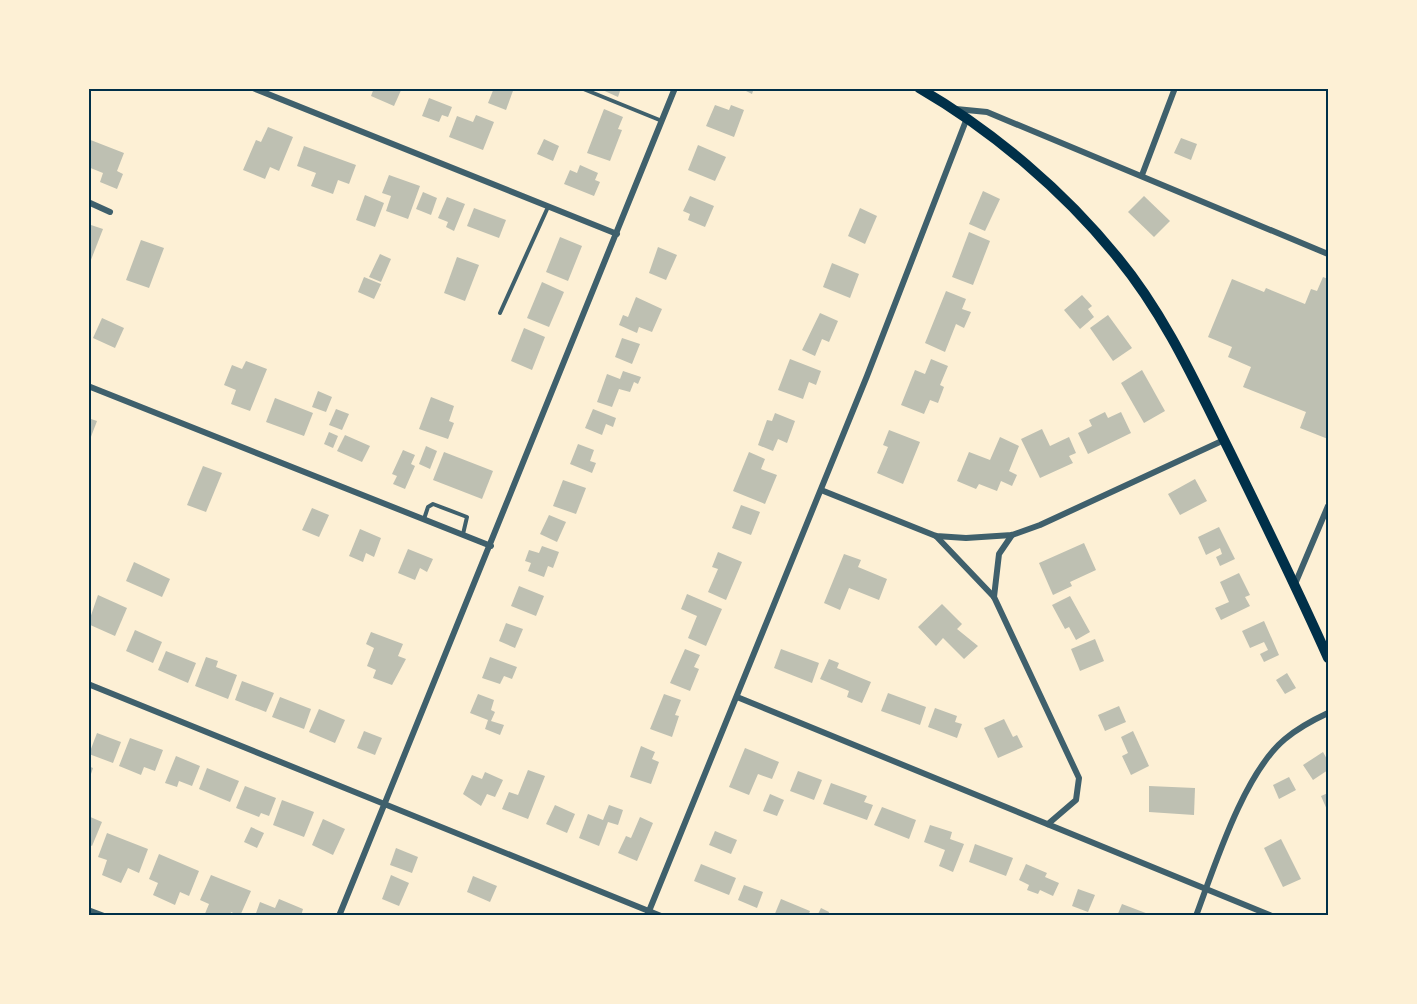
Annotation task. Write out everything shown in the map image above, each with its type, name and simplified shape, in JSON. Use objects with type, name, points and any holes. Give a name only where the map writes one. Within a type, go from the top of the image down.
[{"type":"main road","points":[[919,88],[954,108],[1027,165],[1076,211],[1118,258],[1182,356],[1295,584],[1329,658]]},
{"type":"street","points":[[253,88],[617,234]]},
{"type":"street","points":[[339,915],[491,546],[675,88]]},
{"type":"street","points":[[1142,175],[1175,88]]},
{"type":"street","points":[[954,108],[987,112],[1329,254]]},
{"type":"street","points":[[648,913],[821,490],[967,118]]},
{"type":"street","points":[[88,202],[110,212]]},
{"type":"street","points":[[88,386],[491,546]]},
{"type":"street","points":[[821,490],[936,536],[966,538],[1012,535],[1040,525],[1224,440]]},
{"type":"street","points":[[1295,584],[1329,506]]},
{"type":"street","points":[[994,597],[999,554],[1012,535]]},
{"type":"street","points":[[936,536],[994,597],[1079,778],[1076,800],[1048,824]]},
{"type":"street","points":[[88,684],[648,913],[660,915]]},
{"type":"street","points":[[737,697],[1272,915]]},
{"type":"street","points":[[1196,915],[1246,793],[1263,764],[1284,740],[1308,723],[1329,713]]},
{"type":"street","points":[[88,910],[104,915]]},
{"type":"lane","points":[[581,88],[662,121]]},
{"type":"lane","points":[[500,313],[548,207]]},
{"type":"lane","points":[[423,519],[428,507],[433,504],[467,517],[463,535]]},
{"type":"building","points":[[374,88],[402,88],[394,106],[371,96]]},
{"type":"building","points":[[494,88],[514,88],[506,110],[488,103]]},
{"type":"building","points":[[598,88],[621,88],[618,97]]},
{"type":"building","points":[[740,88],[754,88],[752,94]]},
{"type":"building","points":[[429,98],[452,107],[448,117],[442,115],[439,122],[422,116]]},
{"type":"building","points":[[715,105],[729,110],[731,105],[744,110],[734,137],[706,126]]},
{"type":"building","points":[[604,109],[623,117],[618,129],[622,130],[610,161],[587,153]]},
{"type":"building","points":[[476,115],[494,122],[483,150],[449,137],[457,116],[473,122]]},
{"type":"building","points":[[268,127],[293,137],[279,171],[270,167],[265,179],[243,170],[256,140],[261,142]]},
{"type":"building","points":[[1181,138],[1197,144],[1191,160],[1174,153]]},
{"type":"building","points":[[88,139],[124,153],[117,171],[123,174],[117,189],[100,182],[103,173],[88,167]]},
{"type":"building","points":[[544,139],[559,146],[553,161],[537,154]]},
{"type":"building","points":[[698,145],[726,157],[715,181],[688,170]]},
{"type":"building","points":[[304,146],[356,165],[349,184],[338,180],[333,194],[311,186],[316,173],[297,166]]},
{"type":"building","points":[[580,165],[598,173],[595,180],[600,182],[594,196],[564,184],[570,170],[577,173]]},
{"type":"building","points":[[389,175],[420,186],[408,219],[386,211],[391,196],[382,193]]},
{"type":"building","points":[[983,191],[1000,199],[985,231],[969,224]]},
{"type":"building","points":[[423,192],[437,198],[431,215],[416,209]]},
{"type":"building","points":[[365,195],[384,203],[375,227],[356,220]]},
{"type":"building","points":[[690,196],[714,206],[705,227],[688,220],[690,214],[683,211]]},
{"type":"building","points":[[1144,196],[1170,221],[1154,237],[1128,212]]},
{"type":"building","points":[[447,197],[465,204],[454,231],[446,227],[448,222],[438,218]]},
{"type":"building","points":[[474,208],[506,220],[499,238],[467,226]]},
{"type":"building","points":[[860,208],[877,216],[865,244],[848,236]]},
{"type":"building","points":[[91,225],[103,229],[89,265],[88,232]]},
{"type":"building","points":[[969,232],[990,241],[973,285],[952,277]]},
{"type":"building","points":[[560,237],[582,246],[568,281],[546,272]]},
{"type":"building","points":[[141,240],[164,248],[149,288],[126,280]]},
{"type":"building","points":[[658,247],[677,255],[666,280],[649,273]]},
{"type":"building","points":[[380,254],[391,259],[381,282],[369,277]]},
{"type":"building","points":[[457,257],[479,265],[465,301],[444,293]]},
{"type":"building","points":[[832,263],[859,274],[850,298],[823,287]]},
{"type":"building","points":[[364,277],[381,284],[374,299],[358,292]]},
{"type":"building","points":[[1323,277],[1328,279],[1328,439],[1300,428],[1306,412],[1243,387],[1251,367],[1228,357],[1232,347],[1208,337],[1232,279],[1264,292],[1266,288],[1305,304],[1311,289],[1317,291]]},
{"type":"building","points":[[542,282],[564,292],[549,327],[527,318]]},
{"type":"building","points":[[946,291],[966,299],[962,309],[971,312],[964,328],[956,324],[945,352],[925,343]]},
{"type":"building","points":[[1082,295],[1092,306],[1088,309],[1094,317],[1080,329],[1064,310]]},
{"type":"building","points":[[636,297],[662,309],[652,332],[639,327],[637,333],[619,325],[623,315],[628,317]]},
{"type":"building","points":[[820,313],[838,321],[829,342],[822,339],[815,356],[802,350]]},
{"type":"building","points":[[1108,315],[1132,348],[1113,361],[1090,328]]},
{"type":"building","points":[[102,318],[124,328],[115,348],[93,338]]},
{"type":"building","points":[[524,328],[545,337],[532,370],[511,361]]},
{"type":"building","points":[[622,338],[640,344],[632,364],[615,357]]},
{"type":"building","points":[[790,359],[821,371],[816,385],[809,382],[803,399],[778,390]]},
{"type":"building","points":[[931,359],[948,366],[940,385],[944,387],[938,403],[930,400],[924,414],[901,405],[915,370],[925,374]]},
{"type":"building","points":[[246,361],[267,369],[250,411],[231,404],[236,390],[224,385],[232,365],[242,369]]},
{"type":"building","points":[[1142,370],[1165,411],[1144,423],[1121,383]]},
{"type":"building","points":[[623,371],[641,377],[638,384],[634,382],[630,392],[619,389],[612,407],[597,402],[607,374],[620,379]]},
{"type":"building","points":[[318,391],[332,397],[326,412],[312,407]]},
{"type":"building","points":[[431,397],[454,406],[449,421],[454,423],[448,439],[419,429]]},
{"type":"building","points":[[275,398],[313,413],[304,436],[266,422]]},
{"type":"building","points":[[336,409],[349,414],[342,430],[329,425]]},
{"type":"building","points":[[593,409],[616,418],[613,427],[606,424],[602,435],[585,428]]},
{"type":"building","points":[[1105,412],[1108,418],[1121,412],[1131,433],[1088,454],[1078,433],[1092,426],[1089,420]]},
{"type":"building","points":[[775,413],[795,421],[787,443],[778,439],[773,451],[758,445],[767,420],[772,421]]},
{"type":"building","points":[[88,418],[97,421],[89,442],[88,442]]},
{"type":"building","points":[[1042,429],[1050,446],[1069,437],[1076,453],[1069,456],[1073,463],[1040,478],[1021,439]]},
{"type":"building","points":[[889,430],[920,442],[903,484],[877,473],[888,447],[883,445]]},
{"type":"building","points":[[329,432],[338,436],[333,448],[324,444]]},
{"type":"building","points":[[345,435],[370,446],[362,462],[337,451]]},
{"type":"building","points":[[1000,437],[1019,446],[1009,471],[1017,475],[1012,486],[1001,481],[997,491],[979,484],[976,489],[957,481],[969,452],[990,460]]},
{"type":"building","points":[[578,444],[594,450],[590,461],[596,463],[592,473],[570,464]]},
{"type":"building","points":[[426,446],[437,451],[430,469],[419,464]]},
{"type":"building","points":[[403,450],[415,455],[411,464],[415,466],[405,489],[393,484],[397,476],[392,474]]},
{"type":"building","points":[[444,452],[493,471],[482,499],[433,480]]},
{"type":"building","points":[[749,452],[765,459],[761,469],[777,475],[765,504],[733,491]]},
{"type":"building","points":[[203,466],[222,473],[206,512],[187,505]]},
{"type":"building","points":[[1195,479],[1207,501],[1180,515],[1168,494]]},
{"type":"building","points":[[563,480],[586,488],[576,514],[553,506]]},
{"type":"building","points":[[741,505],[760,512],[751,535],[732,528]]},
{"type":"building","points":[[312,508],[329,515],[319,537],[302,530]]},
{"type":"building","points":[[549,515],[566,522],[557,542],[540,534]]},
{"type":"building","points":[[1219,527],[1235,559],[1220,566],[1216,557],[1222,554],[1220,548],[1206,555],[1198,537]]},
{"type":"building","points":[[360,529],[381,538],[374,557],[366,553],[363,562],[349,556]]},
{"type":"building","points":[[1084,543],[1096,570],[1070,582],[1072,586],[1053,595],[1039,563]]},
{"type":"building","points":[[542,546],[559,552],[553,568],[548,566],[544,577],[528,571],[531,563],[525,561],[529,550],[539,553]]},
{"type":"building","points":[[408,549],[433,559],[427,572],[420,568],[415,580],[398,573]]},
{"type":"building","points":[[718,552],[742,562],[726,600],[708,592],[718,569],[712,567]]},
{"type":"building","points":[[844,554],[861,560],[858,567],[887,579],[879,600],[849,588],[840,610],[824,603]]},
{"type":"building","points":[[134,562],[170,579],[162,597],[126,581]]},
{"type":"building","points":[[1239,573],[1250,595],[1245,597],[1250,606],[1221,620],[1215,608],[1229,602],[1220,582]]},
{"type":"building","points":[[519,586],[544,596],[536,616],[511,606]]},
{"type":"building","points":[[687,594],[722,609],[706,646],[688,638],[697,616],[681,609]]},
{"type":"building","points":[[98,595],[127,608],[115,636],[88,624]]},
{"type":"building","points":[[1070,596],[1090,632],[1076,640],[1069,627],[1065,629],[1052,605]]},
{"type":"building","points":[[942,604],[962,624],[957,629],[978,646],[964,659],[943,638],[936,646],[918,627]]},
{"type":"building","points":[[1264,621],[1279,655],[1264,662],[1260,654],[1268,650],[1264,642],[1250,648],[1242,631]]},
{"type":"building","points":[[506,623],[523,629],[515,648],[499,641]]},
{"type":"building","points":[[135,630],[162,642],[153,663],[126,651]]},
{"type":"building","points":[[371,632],[403,644],[398,656],[406,659],[392,685],[373,678],[376,670],[367,666],[374,648],[366,644]]},
{"type":"building","points":[[1095,639],[1104,661],[1080,671],[1071,649]]},
{"type":"building","points":[[685,649],[700,655],[694,667],[699,669],[690,691],[670,683]]},
{"type":"building","points":[[781,649],[819,663],[812,683],[774,668]]},
{"type":"building","points":[[166,651],[196,663],[188,683],[158,670]]},
{"type":"building","points":[[206,657],[218,661],[216,667],[237,675],[228,699],[195,686]]},
{"type":"building","points":[[490,657],[517,667],[512,679],[504,676],[500,684],[482,678]]},
{"type":"building","points":[[829,659],[839,663],[837,668],[871,682],[862,703],[847,697],[849,691],[820,679]]},
{"type":"building","points":[[1287,673],[1296,688],[1285,694],[1276,680]]},
{"type":"building","points":[[242,681],[274,693],[266,712],[235,700]]},
{"type":"building","points":[[888,693],[926,707],[920,725],[881,711]]},
{"type":"building","points":[[478,694],[494,700],[491,710],[495,712],[491,721],[504,725],[500,735],[485,729],[488,720],[470,713]]},
{"type":"building","points":[[664,694],[681,700],[675,715],[679,716],[672,737],[650,729]]},
{"type":"building","points":[[280,697],[311,709],[304,729],[272,717]]},
{"type":"building","points":[[1119,706],[1126,722],[1105,731],[1098,715]]},
{"type":"building","points":[[935,708],[957,716],[955,722],[962,724],[957,738],[928,727]]},
{"type":"building","points":[[319,709],[345,720],[335,743],[309,732]]},
{"type":"building","points":[[1004,719],[1013,737],[1017,735],[1023,747],[998,758],[984,728]]},
{"type":"building","points":[[364,731],[382,738],[375,755],[357,748]]},
{"type":"building","points":[[1133,731],[1149,766],[1131,775],[1122,756],[1128,753],[1121,737]]},
{"type":"building","points":[[97,733],[121,742],[113,763],[89,754]]},
{"type":"building","points":[[130,738],[163,750],[155,771],[144,767],[141,775],[119,766]]},
{"type":"building","points":[[641,746],[655,752],[652,759],[659,762],[651,784],[630,777]]},
{"type":"building","points":[[745,748],[779,762],[772,779],[758,774],[749,795],[729,787]]},
{"type":"building","points":[[1323,752],[1328,761],[1328,770],[1313,780],[1303,765]]},
{"type":"building","points":[[176,756],[200,766],[192,786],[179,781],[177,787],[165,783]]},
{"type":"building","points":[[88,766],[93,768],[89,780],[88,780]]},
{"type":"building","points":[[207,768],[239,781],[230,802],[199,789]]},
{"type":"building","points":[[528,770],[545,776],[528,819],[502,809],[509,792],[518,795]]},
{"type":"building","points":[[798,771],[822,780],[814,800],[790,791]]},
{"type":"building","points":[[485,772],[503,780],[495,797],[487,794],[481,806],[463,794],[472,775],[482,779]]},
{"type":"building","points":[[1289,777],[1296,790],[1279,799],[1273,785]]},
{"type":"building","points":[[831,783],[867,796],[864,802],[873,805],[867,820],[823,804]]},
{"type":"building","points":[[245,786],[276,798],[269,816],[261,813],[259,817],[236,808]]},
{"type":"building","points":[[1149,786],[1195,788],[1194,815],[1149,812]]},
{"type":"building","points":[[1328,793],[1328,812],[1321,796]]},
{"type":"building","points":[[770,794],[784,800],[777,816],[763,811]]},
{"type":"building","points":[[282,800],[314,812],[304,837],[273,825]]},
{"type":"building","points":[[555,805],[575,814],[567,833],[546,824]]},
{"type":"building","points":[[609,805],[623,810],[618,825],[608,822],[599,846],[579,838],[588,814],[603,820]]},
{"type":"building","points":[[882,807],[916,820],[909,839],[874,825]]},
{"type":"building","points":[[88,816],[102,822],[92,846],[88,844]]},
{"type":"building","points":[[640,817],[653,823],[637,861],[618,853],[626,836],[631,838]]},
{"type":"building","points":[[323,819],[345,829],[333,855],[312,845]]},
{"type":"building","points":[[930,825],[952,832],[950,839],[964,844],[953,872],[939,866],[945,850],[924,842]]},
{"type":"building","points":[[251,827],[264,833],[257,848],[244,842]]},
{"type":"building","points":[[715,831],[737,840],[731,854],[709,845]]},
{"type":"building","points":[[107,833],[148,849],[139,873],[128,868],[121,883],[102,875],[107,860],[98,857]]},
{"type":"building","points":[[1281,839],[1301,879],[1283,887],[1264,848]]},
{"type":"building","points":[[975,844],[1013,858],[1006,876],[969,862]]},
{"type":"building","points":[[396,848],[418,857],[412,873],[390,865]]},
{"type":"building","points":[[159,854],[199,871],[189,896],[180,892],[175,905],[153,895],[158,883],[149,879]]},
{"type":"building","points":[[701,864],[736,878],[729,895],[694,881]]},
{"type":"building","points":[[1026,864],[1047,873],[1045,877],[1059,883],[1053,896],[1040,890],[1038,894],[1027,890],[1029,885],[1019,880]]},
{"type":"building","points":[[211,875],[251,891],[240,916],[231,912],[230,916],[204,916],[209,904],[200,900]]},
{"type":"building","points":[[391,875],[409,883],[399,906],[382,899]]},
{"type":"building","points":[[473,876],[497,886],[490,902],[467,892]]},
{"type":"building","points":[[744,885],[763,892],[757,908],[738,900]]},
{"type":"building","points":[[1078,889],[1095,895],[1088,912],[1072,906]]},
{"type":"building","points":[[279,899],[303,909],[301,916],[255,916],[260,902],[275,908]]},
{"type":"building","points":[[781,899],[810,911],[808,916],[774,916]]},
{"type":"building","points":[[1122,904],[1151,915],[1151,916],[1117,916]]},
{"type":"building","points":[[821,908],[829,912],[828,916],[817,916]]}]
